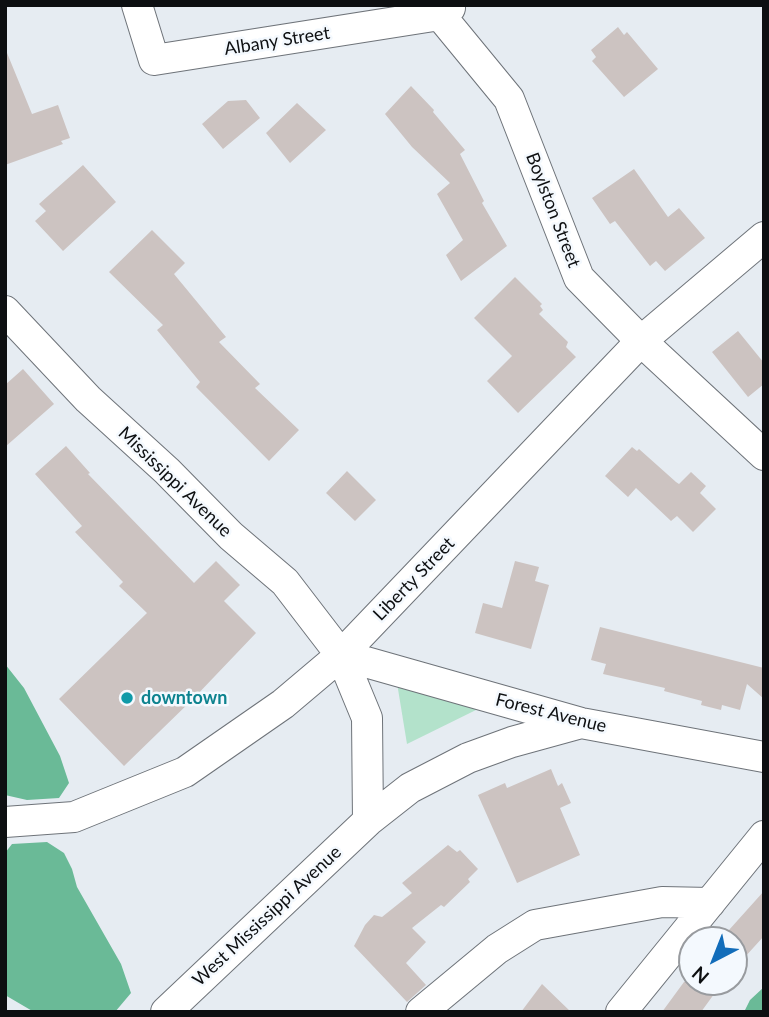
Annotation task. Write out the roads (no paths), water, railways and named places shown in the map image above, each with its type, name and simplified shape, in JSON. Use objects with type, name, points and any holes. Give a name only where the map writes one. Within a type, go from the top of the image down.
[{"type":"street","name":"Albany Street","points":[[137,5],[154,60],[441,9]]},
{"type":"street","name":"Boylston Street","points":[[441,9],[509,100],[579,278],[641,341],[764,455]]},
{"type":"street","name":"Liberty Street","points":[[5,822],[74,817],[185,772],[283,704],[341,655],[641,341],[764,237]]},
{"type":"street","name":"Mississippi Avenue","points":[[5,311],[88,399],[167,471],[231,536],[285,582],[341,655]]},
{"type":"street","name":"Forest Avenue","points":[[341,655],[582,723],[764,757]]},
{"type":"street","points":[[341,655],[367,718],[368,821]]},
{"type":"street","name":"West Mississippi Avenue","points":[[166,1012],[368,821],[410,788],[468,758],[512,742],[582,723]]},
{"type":"street","points":[[621,1012],[764,836]]},
{"type":"street","points":[[421,1012],[497,949],[535,925],[662,902],[710,903]]},
{"type":"place","name":"downtown","points":[[127,698]]}]
